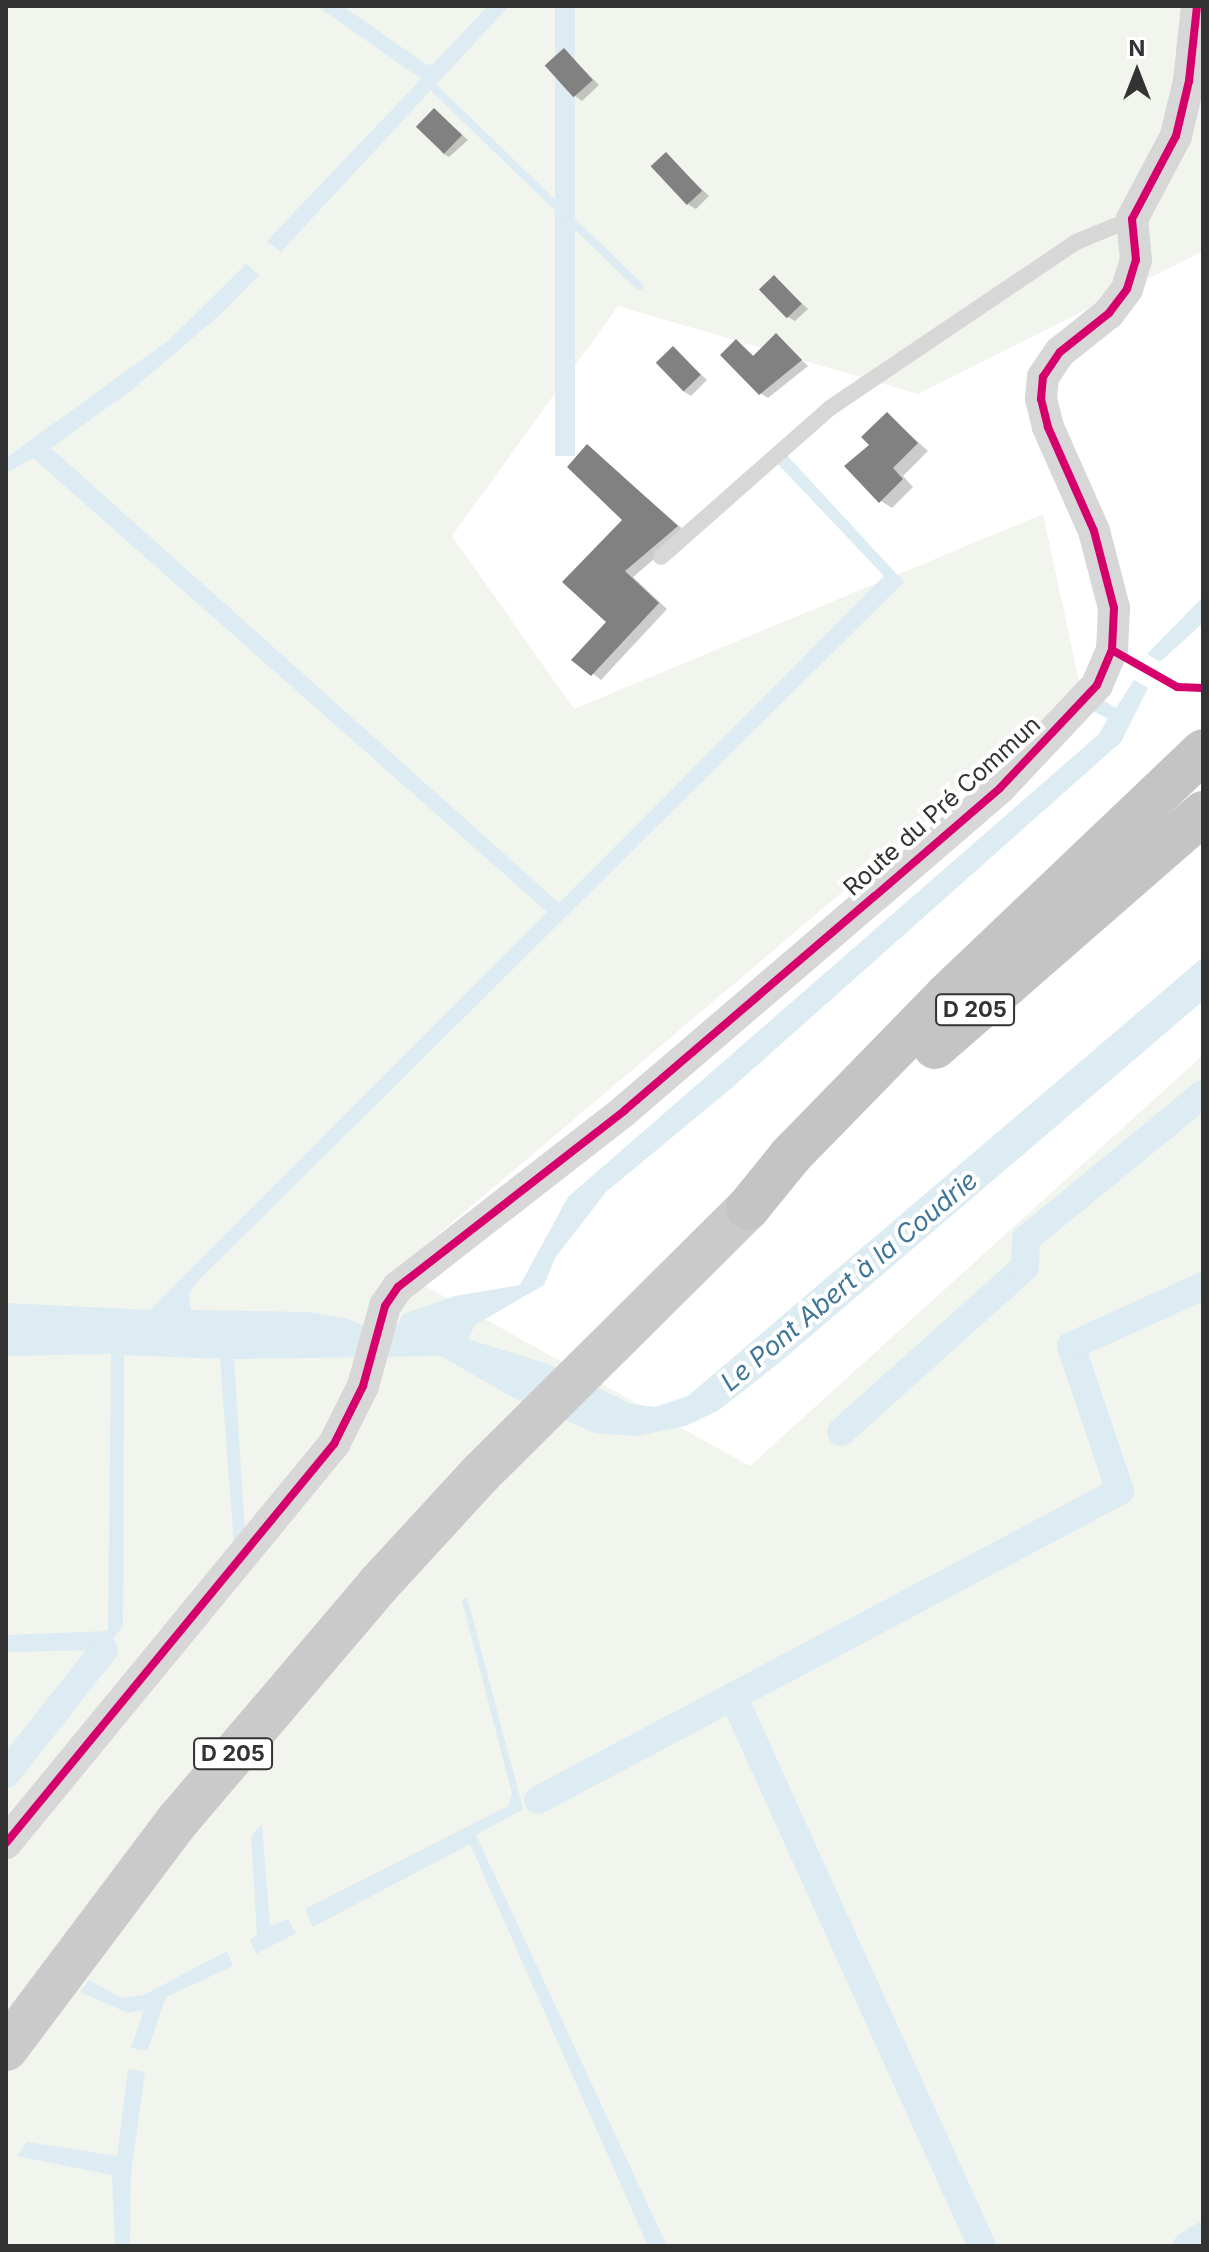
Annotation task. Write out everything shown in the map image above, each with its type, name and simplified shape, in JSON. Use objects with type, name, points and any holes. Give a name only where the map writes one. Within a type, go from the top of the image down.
[{"type":"highway","name":"D 205","points":[[748,1208],[791,1155],[946,996],[1155,792],[1203,751]]},
{"type":"highway","name":"D 205","points":[[748,1208],[804,1167],[971,1013],[1203,813]]},
{"type":"main road","name":"D 205","points":[[6,2049],[179,1819],[480,1474],[610,1341],[748,1208]]},
{"type":"street","points":[[1132,219],[1176,136],[1189,81],[1197,6]]},
{"type":"street","name":"Route du Pré Commun","points":[[6,1843],[119,1699],[314,1471],[347,1421],[369,1364],[385,1306],[419,1268],[625,1110],[989,798],[1097,685],[1112,650],[1114,608],[1094,531],[1041,399],[1043,377],[1060,352],[1109,313],[1127,289],[1136,260],[1132,219]]},
{"type":"lane","points":[[661,557],[830,408],[1076,242],[1132,219]]},
{"type":"shaded area","points":[[6,6],[1203,6],[1203,251],[918,394],[618,306],[452,536],[574,709],[1043,514],[1081,690],[396,1270],[750,1466],[1203,1055],[1203,2246],[6,2246]]},
{"type":"water","points":[[317,6],[343,6],[427,65],[433,64],[488,6],[509,6],[281,252],[267,241],[421,79]]},
{"type":"water","points":[[555,6],[575,6],[575,456],[555,456]]},
{"type":"water","name":"Le Pont Abert à la Coudrie","points":[[246,264],[259,275],[223,312],[133,389],[51,448],[559,903],[884,576],[775,461],[784,452],[904,582],[194,1285],[189,1295],[191,1310],[309,1312],[349,1319],[368,1328],[397,1326],[403,1314],[455,1296],[520,1285],[568,1197],[1098,735],[1108,719],[1093,711],[1103,700],[1116,708],[1134,680],[1148,688],[1121,742],[734,1086],[606,1192],[555,1258],[544,1285],[475,1325],[468,1339],[548,1364],[631,1404],[655,1407],[688,1396],[1203,957],[1203,1001],[779,1363],[719,1410],[686,1426],[636,1436],[595,1433],[514,1398],[441,1356],[234,1359],[245,1533],[234,1546],[220,1359],[124,1355],[123,1626],[104,1650],[6,1652],[6,1635],[108,1631],[111,1354],[6,1356],[6,1303],[150,1310],[547,912],[33,458],[6,473],[6,458],[169,340]]},
{"type":"water","points":[[1203,597],[1203,623],[1160,662],[1147,654]]},
{"type":"water","points":[[467,1597],[523,1809],[476,1835],[667,2246],[648,2246],[470,1844],[313,1927],[305,1909],[508,1806],[512,1794],[462,1601]]},
{"type":"water","points":[[262,1824],[270,1926],[288,1919],[296,1933],[256,1954],[250,1940],[257,1935],[251,1836]]},
{"type":"water","points":[[227,1951],[233,1966],[166,1997],[147,2051],[131,2048],[144,2010],[128,2013],[80,1992],[89,1980],[121,1998],[144,1995]]},
{"type":"water","points":[[128,2069],[145,2072],[131,2173],[130,2246],[115,2246],[112,2175],[17,2156],[27,2142],[117,2156]]},
{"type":"building","points":[[564,48],[593,80],[573,97],[545,65]]},
{"type":"building","points":[[434,108],[462,135],[444,154],[416,127]]},
{"type":"building","points":[[666,152],[702,191],[687,205],[651,166]]},
{"type":"building","points":[[774,275],[802,304],[787,318],[759,290]]},
{"type":"building","points":[[776,333],[802,360],[759,395],[720,355],[736,339],[753,356]]},
{"type":"building","points":[[673,346],[701,375],[684,391],[656,363]]},
{"type":"building","points":[[887,412],[918,443],[893,468],[903,479],[879,503],[844,466],[869,445],[861,437]]},
{"type":"building","points":[[587,444],[678,526],[625,571],[659,603],[591,676],[571,660],[606,622],[562,582],[622,520],[567,467]]},
{"type":"waterway","points":[[435,89],[639,286]]},
{"type":"waterway","points":[[841,1432],[1025,1267],[1026,1239],[1203,1094]]},
{"type":"waterway","points":[[538,1800],[1120,1491],[1071,1346],[1203,1286]]},
{"type":"waterway","points":[[6,1774],[104,1650]]},
{"type":"waterway","points":[[733,1696],[982,2246]]},
{"type":"waterway","points":[[1187,2246],[1203,2236]]},
{"type":"cycle path","points":[[6,1843],[334,1444],[363,1386],[385,1306],[398,1287],[625,1110],[875,896],[1000,788],[1097,685],[1112,650],[1114,608],[1094,531],[1048,427],[1041,399],[1043,377],[1060,352],[1109,313],[1127,289],[1136,260],[1132,219],[1176,136],[1189,81],[1197,6]]},
{"type":"cycle path","points":[[1112,650],[1177,687],[1203,688]]}]
